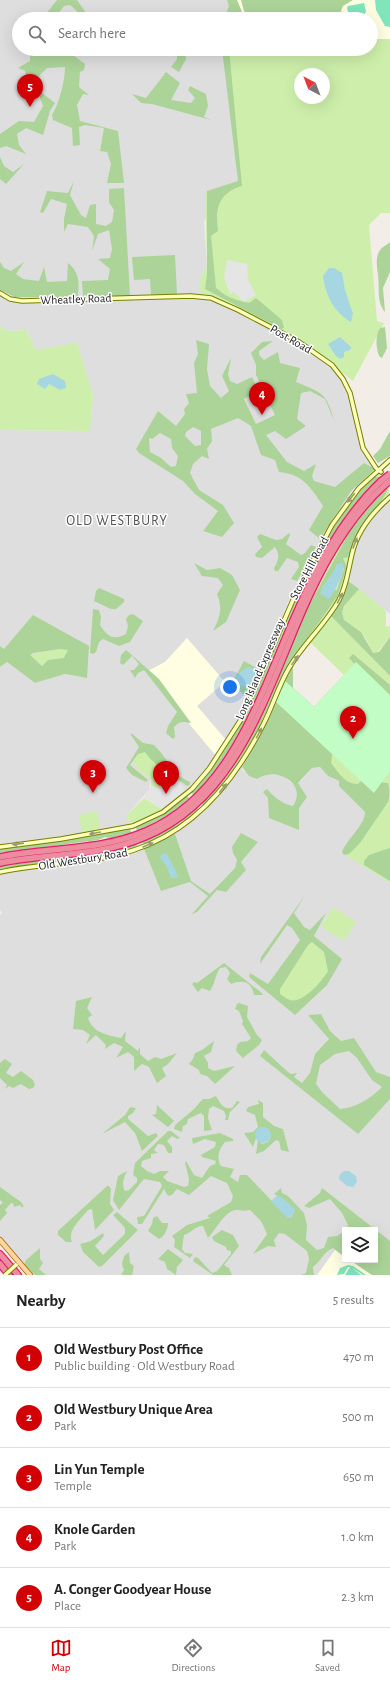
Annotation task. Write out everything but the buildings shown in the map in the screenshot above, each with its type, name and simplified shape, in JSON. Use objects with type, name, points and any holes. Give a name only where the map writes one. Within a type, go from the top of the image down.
[{"type":"highway","name":"Long Island Expressway","points":[[0,863],[102,850],[126,844],[167,826],[202,799],[231,764],[254,726],[305,606],[334,550],[358,513],[387,483],[390,474]]},
{"type":"highway","name":"Long Island Expressway","points":[[0,857],[103,844],[128,838],[163,822],[198,796],[226,761],[252,717],[296,614],[334,540],[355,509],[387,483]]},
{"type":"highway","points":[[0,1254],[18,1275]]},
{"type":"highway","points":[[0,1264],[9,1275]]},
{"type":"main road","name":"Wheatley Road","points":[[0,293],[10,299],[22,301],[153,297]]},
{"type":"main road","name":"Post Road","points":[[153,297],[201,296],[220,301],[299,342],[327,360],[337,370],[348,387],[360,440],[387,483]]},
{"type":"main road","name":"Store Hill Road","points":[[188,793],[209,768],[242,718],[293,599],[326,536],[351,497],[390,460]]},
{"type":"main road","name":"Old Westbury Road","points":[[0,872],[105,858],[130,852],[167,836],[203,810],[226,785],[250,750],[267,718],[289,668],[340,598],[346,584],[353,549],[360,531],[390,497]]},
{"type":"main road","name":"Old Westbury Road","points":[[0,846],[55,840],[130,827],[160,814],[188,793]]},
{"type":"main road","points":[[0,1240],[17,1264],[30,1275]]},
{"type":"main road","points":[[5,1275],[17,1264]]},
{"type":"shaded area","points":[[0,0],[229,0],[231,5],[228,12],[12,12],[12,56],[225,56],[238,181],[204,221],[207,266],[202,275],[211,298],[299,342],[337,370],[348,391],[360,446],[376,469],[352,492],[321,539],[289,600],[253,692],[238,723],[226,740],[197,706],[187,638],[165,662],[146,672],[217,757],[188,793],[150,750],[139,770],[151,779],[149,790],[126,816],[133,826],[0,847],[0,667],[7,662],[35,683],[65,674],[87,678],[4,649],[0,646],[0,430],[89,431],[93,396],[36,350],[26,330],[7,331],[0,326]]},
{"type":"shaded area","points":[[229,0],[390,0],[390,39],[378,39],[378,12],[228,12],[231,5]]},
{"type":"shaded area","points":[[227,260],[247,264],[248,280],[256,295],[244,302],[234,292],[230,294],[224,278]]},
{"type":"shaded area","points":[[390,497],[390,614],[347,580],[350,559],[360,531]]},
{"type":"shaded area","points":[[187,638],[225,682],[197,706],[227,741],[217,757],[146,672],[165,662]]},
{"type":"shaded area","points":[[241,764],[243,771],[263,775],[283,775],[294,785],[302,780],[312,768],[320,767],[328,776],[339,781],[371,814],[390,882],[390,1275],[30,1275],[0,1240],[0,915],[2,913],[0,910],[0,872],[130,852],[189,822]]},
{"type":"shaded area","points":[[170,772],[188,793],[163,812],[160,808],[154,805],[155,803],[144,798],[151,786],[160,789]]},
{"type":"shaded area","points":[[335,1250],[342,1255],[342,1263],[354,1263],[372,1275],[317,1275]]},
{"type":"green space","points":[[57,0],[77,0],[85,12],[77,12],[70,5],[64,6],[59,12],[48,12]]},
{"type":"green space","points":[[227,0],[237,0],[242,12],[227,12],[229,6]]},
{"type":"green space","points":[[241,0],[353,0],[343,6],[342,12],[244,11]]},
{"type":"green space","points":[[375,0],[390,0],[390,27],[385,26],[376,10]]},
{"type":"green space","points":[[364,3],[366,11],[348,12],[348,6]]},
{"type":"green space","points":[[378,39],[390,39],[390,213],[381,213],[369,225],[377,321],[384,323],[353,381],[318,355],[280,332],[261,322],[201,296],[200,279],[207,266],[205,192],[238,181],[225,56],[378,56]]},
{"type":"green space","points":[[30,56],[74,56],[85,64],[84,70],[80,72],[79,87],[89,95],[83,94],[77,105],[80,121],[118,131],[124,183],[107,183],[111,164],[107,152],[100,151],[104,128],[85,125],[79,127],[80,145],[73,146],[72,128],[53,120],[52,115],[61,92],[65,67],[47,68],[33,82],[28,81],[25,71],[18,68],[30,61]]},
{"type":"green space","points":[[177,56],[186,56],[186,59],[179,72],[171,67],[177,59]]},
{"type":"green space","points":[[223,56],[230,56],[242,186],[234,189],[223,198],[218,209],[218,231],[211,236],[216,288],[227,296],[244,302],[249,303],[256,298],[282,320],[284,328],[281,329],[205,289],[207,274],[207,191],[238,181]]},
{"type":"green space","points":[[166,72],[180,83],[171,100],[191,103],[195,98],[188,90],[190,86],[206,94],[208,106],[204,117],[211,120],[152,104],[141,103],[132,94],[146,98]]},
{"type":"green space","points":[[37,89],[55,103],[50,111],[43,135],[26,128],[17,134],[19,145],[26,154],[6,146],[0,148],[0,134],[19,121],[34,122],[43,106]]},
{"type":"green space","points":[[0,157],[4,166],[13,172],[24,164],[6,184],[0,179]]},
{"type":"green space","points":[[74,181],[70,195],[81,215],[86,218],[90,205],[96,204],[96,224],[106,226],[112,222],[114,210],[109,202],[109,189],[124,188],[130,296],[83,297],[82,281],[108,280],[110,269],[98,259],[110,258],[112,249],[109,230],[98,234],[92,251],[94,236],[88,227],[68,224],[64,232],[64,219],[67,204],[51,199],[43,213],[40,212],[47,191],[68,193]]},
{"type":"green space","points":[[390,242],[390,272],[383,288],[385,312],[379,299],[377,259],[380,250]]},
{"type":"green space","points":[[175,255],[177,294],[151,295],[150,279],[134,280],[132,257]]},
{"type":"green space","points":[[0,262],[4,268],[11,271],[24,262],[16,274],[23,279],[39,281],[44,267],[47,282],[67,281],[68,263],[77,274],[79,287],[78,297],[15,297],[0,290]]},
{"type":"green space","points":[[0,326],[7,331],[26,330],[36,350],[77,343],[93,395],[90,431],[0,430]]},
{"type":"green space","points":[[385,327],[387,348],[382,358],[378,353],[377,338],[380,328]]},
{"type":"green space","points":[[196,340],[209,344],[207,369],[210,386],[221,398],[229,391],[222,376],[231,358],[228,374],[230,381],[237,384],[252,377],[259,391],[244,399],[256,424],[275,415],[256,375],[256,365],[251,353],[262,342],[273,341],[259,351],[259,355],[264,360],[278,352],[280,363],[300,368],[296,382],[319,392],[323,396],[326,400],[329,406],[335,423],[325,399],[310,391],[301,393],[297,419],[306,426],[286,439],[275,431],[266,435],[287,462],[304,471],[316,464],[312,476],[314,481],[335,487],[364,463],[375,469],[351,491],[320,539],[309,530],[323,506],[305,482],[294,475],[279,472],[275,460],[261,455],[251,426],[238,418],[211,429],[212,441],[207,449],[209,459],[202,456],[193,464],[190,473],[199,490],[223,505],[234,523],[222,537],[203,531],[218,511],[195,494],[183,481],[139,453],[136,449],[158,411],[176,426],[185,414],[184,409],[189,403],[186,394],[197,393],[194,363],[198,354]],"holes":[[[193,427],[201,431],[201,445],[195,446],[185,436],[186,432]],[[160,433],[171,439],[172,448],[178,456],[176,466],[171,467],[161,458],[150,452],[149,438],[152,439]]]},
{"type":"green space","points":[[390,431],[390,456],[378,463],[373,456],[380,449]]},
{"type":"green space","points":[[377,473],[381,477],[363,495],[347,515],[333,536],[308,580],[243,727],[221,763],[208,780],[193,795],[190,792],[205,776],[234,732],[282,625],[335,521],[357,491]]},
{"type":"green space","points":[[374,476],[380,478],[349,512],[323,551],[312,571],[291,613],[256,698],[235,740],[209,778],[193,795],[192,792],[222,752],[247,708],[294,601],[318,554],[336,523],[350,503]]},
{"type":"green space","points":[[388,486],[390,495],[367,520],[351,549],[345,583],[339,597],[293,660],[253,742],[233,774],[203,806],[201,804],[233,765],[246,744],[268,700],[304,615],[340,545],[370,504]]},
{"type":"green space","points":[[387,487],[388,489],[378,506],[360,529],[352,546],[350,557],[343,558],[347,567],[337,597],[289,664],[251,743],[230,774],[214,795],[203,805],[201,803],[226,779],[241,756],[269,701],[306,611],[350,531],[376,498]],"holes":[[[337,564],[344,568],[337,590],[322,588],[335,571]]]},
{"type":"green space","points":[[289,533],[290,535],[286,544],[301,555],[305,553],[311,545],[316,547],[297,581],[291,579],[299,567],[298,562],[287,558],[278,571],[275,571],[274,568],[277,562],[278,553],[275,547],[262,558],[256,557],[255,554],[262,547],[257,537],[260,534],[276,540],[282,539]]},
{"type":"green space","points":[[194,563],[207,570],[220,568],[232,575],[240,590],[226,622],[213,631],[220,613],[220,604],[217,594],[223,585],[218,578],[202,576]]},
{"type":"green space","points":[[347,580],[359,589],[344,606],[342,613],[344,620],[361,632],[373,653],[379,652],[390,637],[390,676],[330,615]]},
{"type":"green space","points":[[99,588],[124,599],[124,602],[116,609],[111,609],[94,601],[96,591]]},
{"type":"green space","points":[[359,589],[386,611],[386,627],[390,626],[390,637],[376,654],[370,649],[366,638],[357,629],[343,619],[342,615],[345,605]]},
{"type":"green space","points":[[93,609],[99,610],[101,617],[100,625],[105,632],[114,637],[126,634],[128,626],[126,619],[129,615],[133,614],[143,621],[130,642],[119,646],[103,639],[99,642],[96,652],[93,654],[90,653]]},
{"type":"green space","points":[[33,615],[89,646],[87,678],[65,674],[35,683],[7,662],[0,667],[0,646],[4,649]],"holes":[[[60,649],[68,650],[64,658],[48,660],[42,666],[30,655],[33,653]]]},
{"type":"green space","points":[[330,615],[390,676],[390,883],[345,855],[371,814],[324,759],[362,700],[344,675],[310,642]]},
{"type":"green space","points":[[60,649],[69,650],[64,658],[48,660],[42,666],[30,655]]},
{"type":"green space","points":[[126,650],[159,679],[191,723],[178,723],[174,727],[175,737],[173,739],[166,733],[168,726],[177,712],[144,670],[138,673],[135,678],[130,670],[134,670],[139,664],[132,656],[123,665],[120,663],[121,655]]},
{"type":"green space","points":[[353,654],[390,685],[390,755],[367,678],[349,658]]},
{"type":"green space","points":[[244,661],[260,670],[247,698],[232,683]],"holes":[[[254,669],[257,676],[238,684],[237,675]]]},
{"type":"green space","points":[[356,662],[390,695],[390,771],[374,793],[276,702],[285,681],[314,707]]},
{"type":"green space","points":[[293,666],[293,688],[314,707],[344,675],[331,763],[346,780],[353,784],[358,784],[367,775],[384,783],[388,783],[390,792],[388,802],[360,843],[349,854],[344,855],[342,852],[362,822],[365,812],[339,786],[339,781],[328,776],[320,767],[312,768],[298,783],[307,797],[299,808],[299,830],[269,818],[268,798],[263,792],[267,789],[278,800],[293,806],[297,798],[296,790],[293,784],[288,779],[273,774],[265,775],[257,779],[249,776],[242,767],[259,738]]},
{"type":"green space","points":[[131,733],[143,743],[154,745],[174,770],[190,782],[190,785],[187,786],[164,770],[145,752],[138,754],[130,765],[148,780],[146,782],[132,775],[126,768],[139,747]]},
{"type":"green space","points":[[150,749],[170,772],[160,789],[151,786],[151,779],[139,770],[133,762],[141,750]]},
{"type":"green space","points":[[183,788],[188,793],[175,804],[133,826],[126,816],[144,798],[161,808]]},
{"type":"green space","points":[[187,796],[189,798],[178,808],[137,831],[136,827],[159,816]]},
{"type":"green space","points":[[198,807],[199,810],[172,831],[148,843],[142,843],[141,841],[154,837],[181,822]]},
{"type":"green space","points":[[97,811],[100,829],[82,833],[79,815]]},
{"type":"green space","points":[[130,828],[131,833],[118,837],[105,837],[98,840],[0,853],[0,848],[58,841]]},
{"type":"green space","points":[[241,833],[258,842],[241,862],[246,870],[226,892],[217,890],[197,912],[192,914],[208,896],[190,882],[161,891],[144,849],[175,834],[191,881],[210,894],[235,868],[237,860],[233,853],[232,847]]},
{"type":"green space","points":[[137,843],[138,848],[109,856],[0,871],[0,866],[13,863],[103,852]]},
{"type":"green space","points":[[135,844],[136,847],[126,851],[0,869],[0,866],[104,853]]},
{"type":"green space","points":[[390,848],[390,881],[364,865],[364,861],[369,855]]},
{"type":"green space","points":[[306,894],[294,913],[304,927],[310,930],[326,913],[314,936],[342,959],[327,985],[295,1015],[249,977],[250,973],[268,984],[300,940],[292,928],[287,925],[260,964],[261,957]],"holes":[[[312,942],[324,952],[328,971],[322,980],[312,990],[301,998],[295,1000],[289,1000],[280,994],[280,989],[308,945]]]},
{"type":"green space","points":[[333,907],[356,922],[344,941],[321,927]]},
{"type":"green space","points":[[310,940],[335,957],[331,973],[295,1006],[275,992]]},
{"type":"green space","points":[[224,963],[263,994],[254,995],[249,984],[243,982],[231,984],[227,979],[230,973],[226,967],[220,968],[210,991],[202,988],[198,992],[192,984],[194,982],[197,983]]},
{"type":"green space","points":[[92,997],[87,1008],[92,1015],[88,1018],[93,1027],[97,1030],[121,1038],[126,1031],[125,1041],[138,1051],[140,1047],[140,1054],[148,1061],[155,1057],[161,1059],[177,1053],[168,1064],[162,1068],[166,1076],[157,1083],[149,1067],[142,1064],[134,1071],[134,1057],[128,1052],[116,1058],[123,1047],[114,1043],[105,1049],[106,1045],[96,1035],[86,1044],[90,1035],[83,1030],[73,1029],[76,1001]]},
{"type":"green space","points":[[239,1003],[248,1006],[247,1017],[257,1035],[262,1040],[259,1045],[243,1058],[236,1051],[237,1045],[240,1042],[248,1041],[251,1038],[242,1024],[243,1021],[239,1011],[235,1009]]},
{"type":"green space","points":[[321,1014],[330,1031],[341,1041],[354,1038],[376,1072],[390,1077],[390,1099],[358,1134],[260,1056],[264,1050],[288,1072],[291,1074],[297,1073],[294,1077],[302,1083],[310,1073],[315,1054],[329,1039],[308,1015]],"holes":[[[349,1051],[357,1058],[372,1080],[382,1087],[363,1102],[351,1107],[340,1109],[322,1092],[316,1084],[320,1065],[335,1054]]]},
{"type":"green space","points":[[214,1041],[211,1052],[204,1056],[208,1063],[208,1068],[214,1071],[235,1066],[215,1084],[207,1076],[200,1074],[199,1070],[189,1064],[195,1053],[202,1050]]},
{"type":"green space","points":[[5,1059],[12,1064],[6,1073],[13,1077],[21,1071],[33,1080],[35,1085],[33,1088],[29,1089],[21,1084],[13,1088],[9,1086],[5,1089],[7,1085],[0,1078],[0,1063]]},
{"type":"green space","points":[[216,1096],[226,1108],[232,1108],[237,1101],[240,1102],[230,1112],[228,1120],[225,1120],[226,1116],[224,1111],[213,1106],[209,1109],[208,1118],[212,1130],[204,1131],[204,1116],[201,1113],[188,1119],[187,1124],[183,1126],[182,1132],[174,1129],[175,1125],[193,1110],[203,1099],[209,1099]]},
{"type":"green space","points":[[258,1100],[263,1103],[263,1117],[274,1126],[283,1129],[289,1152],[281,1150],[279,1141],[276,1140],[264,1151],[256,1154],[258,1139],[262,1144],[268,1142],[271,1137],[267,1128],[259,1129],[253,1147],[244,1133],[253,1132],[258,1127],[255,1115],[246,1111],[248,1107],[259,1104]]},
{"type":"green space","points":[[157,1105],[174,1121],[168,1127],[152,1115],[156,1114]]},
{"type":"green space","points":[[130,1107],[136,1108],[133,1113],[128,1116],[128,1119],[148,1136],[156,1133],[158,1136],[142,1151],[135,1133],[125,1122],[102,1134],[125,1115]]},
{"type":"green space","points":[[168,1131],[171,1131],[180,1138],[177,1139],[172,1136],[167,1141],[172,1147],[172,1153],[168,1153],[164,1145],[158,1144],[154,1150],[158,1153],[151,1154],[151,1158],[142,1161],[141,1166],[154,1174],[160,1171],[169,1171],[163,1177],[167,1181],[184,1187],[188,1186],[189,1179],[185,1163],[186,1161],[194,1175],[202,1178],[210,1166],[215,1164],[216,1161],[202,1157],[201,1155],[215,1147],[216,1142],[205,1139],[193,1144],[192,1138],[220,1133],[233,1139],[233,1141],[225,1142],[218,1157],[221,1166],[234,1169],[230,1177],[238,1182],[240,1175],[247,1175],[288,1218],[291,1217],[295,1210],[283,1199],[274,1194],[281,1188],[282,1193],[288,1196],[304,1213],[307,1225],[306,1240],[317,1250],[324,1248],[328,1237],[337,1236],[342,1233],[342,1255],[333,1248],[330,1249],[313,1267],[314,1275],[301,1275],[306,1273],[309,1259],[307,1251],[285,1234],[279,1233],[274,1240],[276,1247],[268,1246],[253,1254],[267,1234],[261,1221],[250,1210],[234,1210],[225,1216],[208,1238],[203,1226],[197,1227],[184,1235],[182,1249],[185,1253],[193,1254],[190,1258],[174,1247],[175,1240],[172,1236],[187,1225],[210,1218],[207,1216],[231,1202],[233,1196],[227,1183],[211,1176],[189,1195],[177,1189],[172,1195],[168,1196],[164,1189],[142,1224],[138,1224],[137,1217],[144,1216],[162,1186],[160,1182],[144,1179],[119,1210],[113,1200],[118,1176],[127,1171],[123,1186],[125,1191],[129,1190],[137,1182],[137,1178],[133,1175],[135,1163]]},
{"type":"green space","points":[[107,1186],[111,1189],[110,1204],[114,1210],[95,1230],[92,1209],[88,1210],[71,1233],[72,1242],[66,1242],[58,1235],[58,1231]]},
{"type":"green space","points":[[0,1187],[21,1202],[24,1207],[21,1207],[20,1205],[14,1207],[13,1203],[11,1203],[5,1210],[7,1213],[0,1221],[0,1205],[3,1203],[0,1200]]},
{"type":"green space","points":[[322,1188],[372,1227],[347,1227],[348,1225],[342,1213],[330,1199],[309,1208],[304,1206],[320,1193]]},
{"type":"green space","points":[[117,1212],[138,1230],[102,1266],[99,1267],[83,1252],[80,1244],[91,1241],[103,1233],[104,1236],[95,1246],[103,1255],[125,1234],[125,1228],[113,1215]]},
{"type":"green space","points":[[157,1216],[162,1223],[168,1223],[166,1232],[159,1239],[148,1231],[152,1224],[153,1218]]},
{"type":"green space","points":[[222,1230],[233,1235],[239,1246],[224,1265],[229,1268],[232,1275],[213,1275],[193,1261],[195,1257],[198,1258],[212,1273],[217,1271],[231,1254],[231,1251],[214,1241],[212,1237]]},
{"type":"green space","points":[[378,1232],[390,1241],[390,1275],[372,1275],[354,1263],[378,1263]]},
{"type":"green space","points":[[40,1248],[40,1259],[43,1263],[39,1269],[46,1275],[35,1275],[24,1265],[26,1260]]},
{"type":"green space","points":[[168,1249],[183,1260],[177,1267],[176,1275],[167,1269],[165,1262],[158,1259]]},
{"type":"green space","points":[[129,1252],[130,1263],[134,1266],[132,1275],[121,1275],[124,1270],[122,1264],[124,1256]]},
{"type":"green space","points":[[348,1265],[353,1266],[366,1275],[363,1275],[351,1267],[361,1275],[345,1275],[350,1267],[348,1267],[344,1274],[337,1275],[340,1268]]},
{"type":"water","points":[[329,268],[334,268],[342,273],[345,290],[353,314],[351,322],[339,313],[328,296],[323,276]]},
{"type":"water","points":[[340,337],[351,347],[350,350],[344,352],[344,357],[340,359],[336,356],[328,344]]},
{"type":"water","points":[[53,374],[65,381],[66,388],[60,390],[49,384],[45,389],[37,384],[39,379]]},
{"type":"water","points":[[343,563],[341,577],[337,587],[329,599],[320,594],[337,564]]},
{"type":"water","points":[[250,667],[256,671],[257,676],[252,683],[245,687],[238,684],[237,675],[246,668]]},
{"type":"water","points":[[162,854],[167,854],[178,876],[175,878],[171,878],[166,865],[160,858]]},
{"type":"water","points":[[263,1127],[270,1132],[271,1135],[266,1142],[263,1143],[256,1138],[255,1135],[260,1128]]},
{"type":"water","points":[[344,1171],[349,1171],[356,1176],[357,1182],[353,1187],[347,1186],[339,1179],[340,1174]]},
{"type":"water","points":[[278,1195],[295,1209],[289,1218],[286,1217],[271,1201]]},
{"type":"place","name":"A. Conger Goodyear House","points":[[30,107]]},
{"type":"place","name":"Knole Garden","points":[[262,415]]},
{"type":"place","name":"Old Westbury Unique Area","points":[[353,739]]},
{"type":"place","name":"Lin Yun Temple","points":[[93,793]]},
{"type":"place","name":"Old Westbury Post Office","points":[[166,794]]},
{"type":"district","name":"OLD WESTBURY","points":[[117,520]]}]
